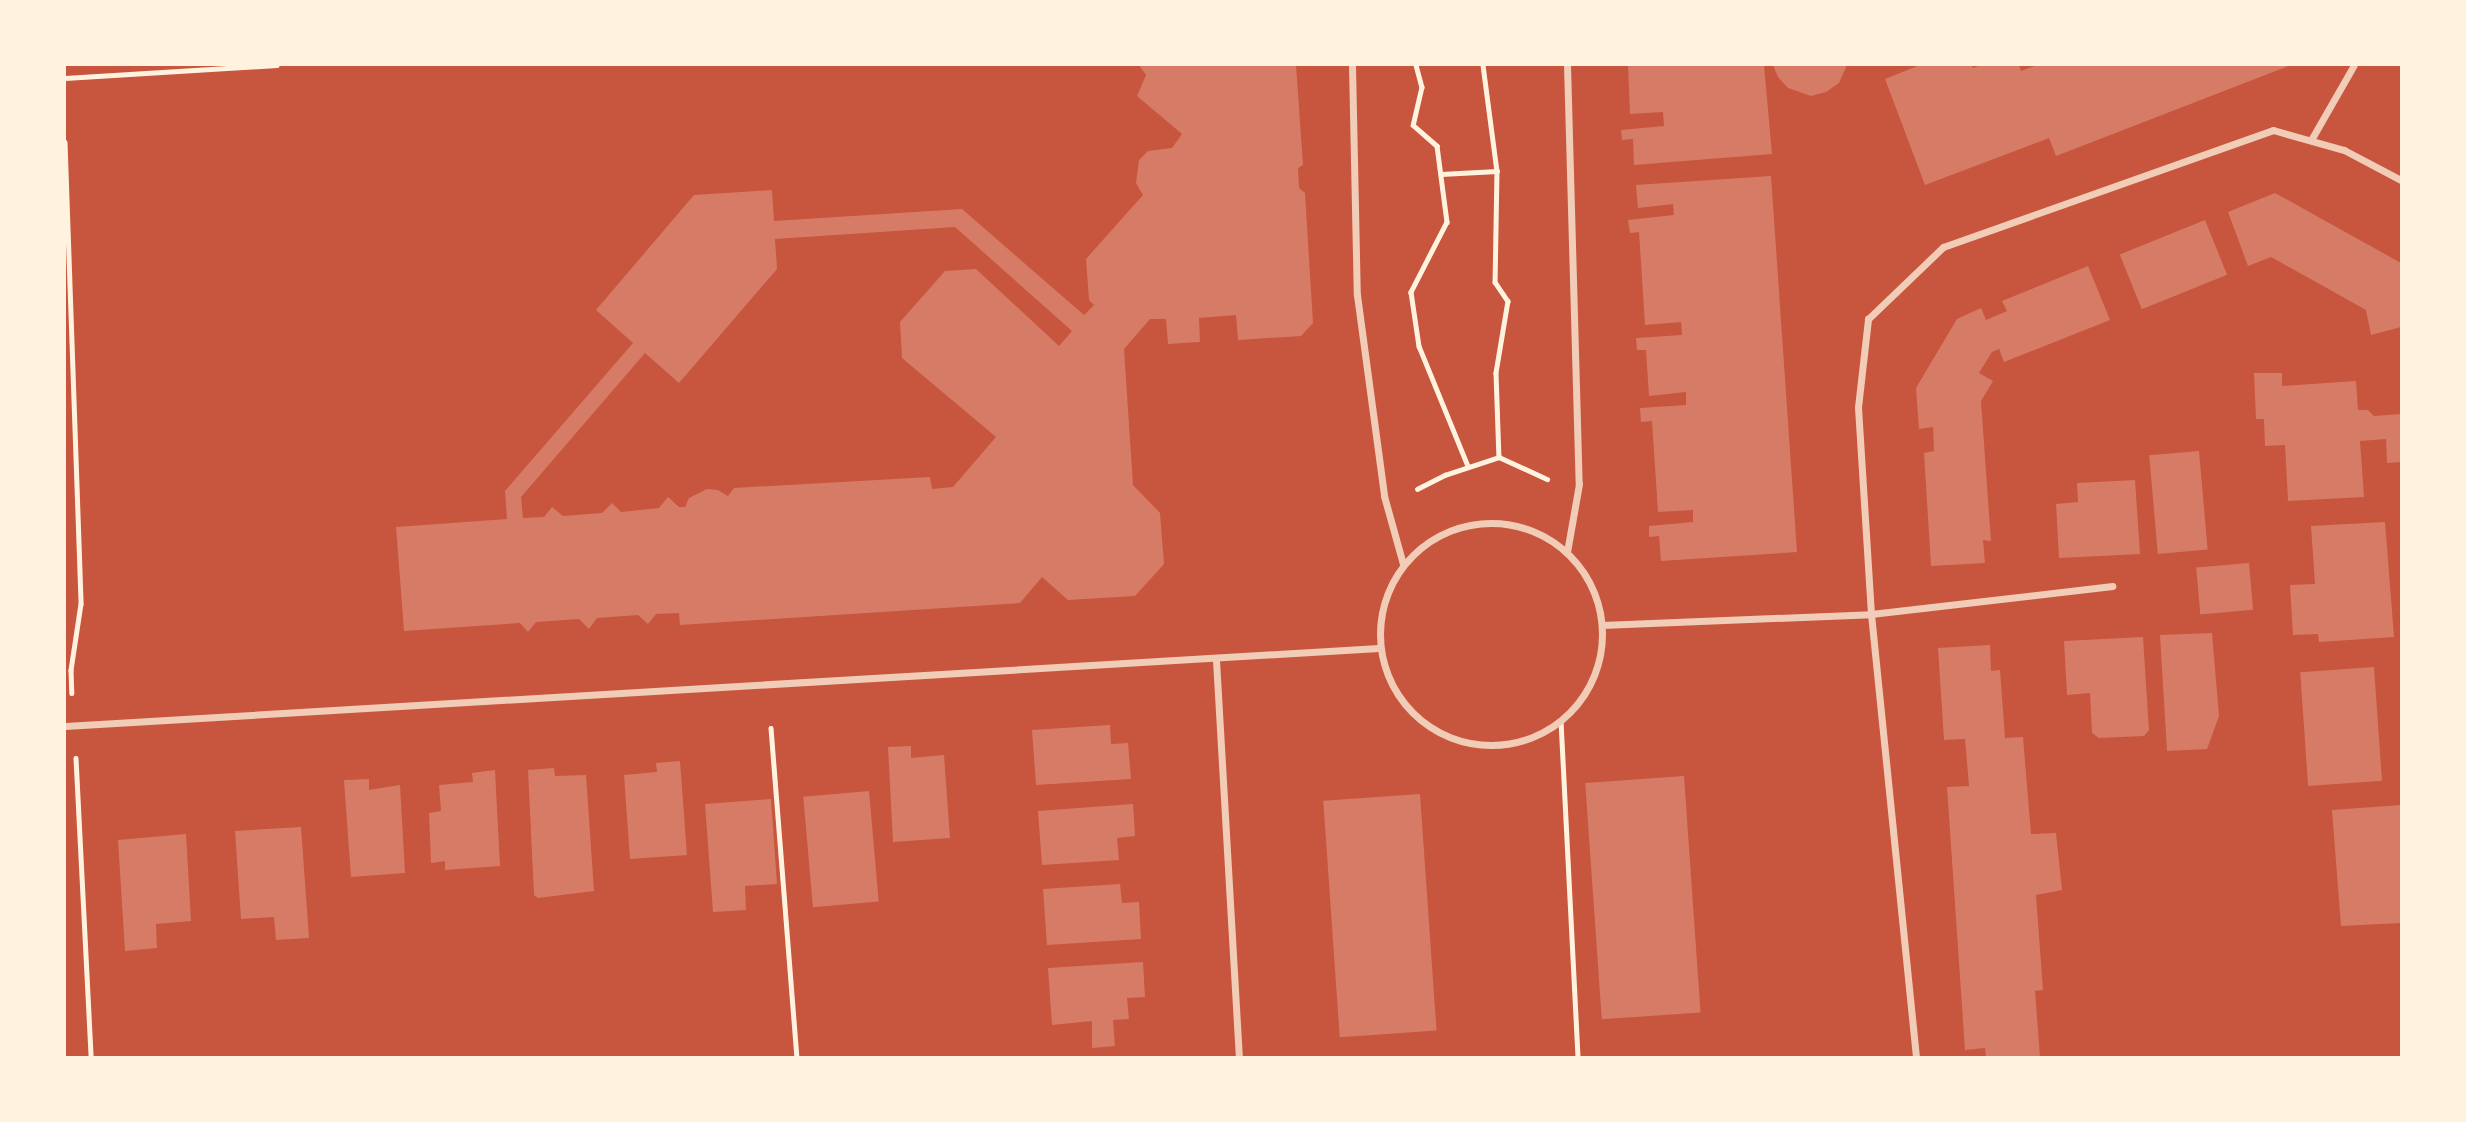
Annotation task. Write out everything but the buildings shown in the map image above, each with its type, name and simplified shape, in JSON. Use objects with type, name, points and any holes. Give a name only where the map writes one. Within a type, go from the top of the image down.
[{"type":"street","points":[[1353,65],[1357,295],[1384,496],[1404,564]]},
{"type":"street","points":[[1567,65],[1579,484],[1567,552]]},
{"type":"street","points":[[2311,141],[2354,65]]},
{"type":"street","points":[[1916,1057],[1871,614],[1858,407],[1868,319],[1943,247],[2273,130],[2344,150],[2401,180]]},
{"type":"street","points":[[1501,523],[1536,532],[1567,552],[1585,573],[1596,599],[1602,625],[1599,662],[1585,694],[1561,721],[1532,738],[1499,746],[1465,743],[1434,730],[1408,709],[1390,681],[1379,648],[1380,618],[1388,589],[1404,564],[1431,539],[1464,525],[1501,523]]},
{"type":"street","points":[[1602,625],[1871,614],[2112,586]]},
{"type":"street","points":[[65,726],[1216,660],[1379,648]]},
{"type":"street","points":[[1216,660],[1239,1057]]},
{"type":"path","points":[[65,78],[277,65]]},
{"type":"path","points":[[1416,65],[1422,87],[1413,125],[1437,146],[1447,222],[1411,292],[1419,346],[1468,466]]},
{"type":"path","points":[[1483,65],[1497,171],[1495,282],[1508,301],[1496,373],[1499,457]]},
{"type":"path","points":[[65,142],[81,604],[71,670],[91,1057]]},
{"type":"path","points":[[1441,174],[1497,171]]},
{"type":"path","points":[[1409,492],[1468,466],[1499,457],[1549,480]]},
{"type":"path","points":[[1561,721],[1578,1057]]},
{"type":"path","points":[[771,728],[797,1057]]}]
